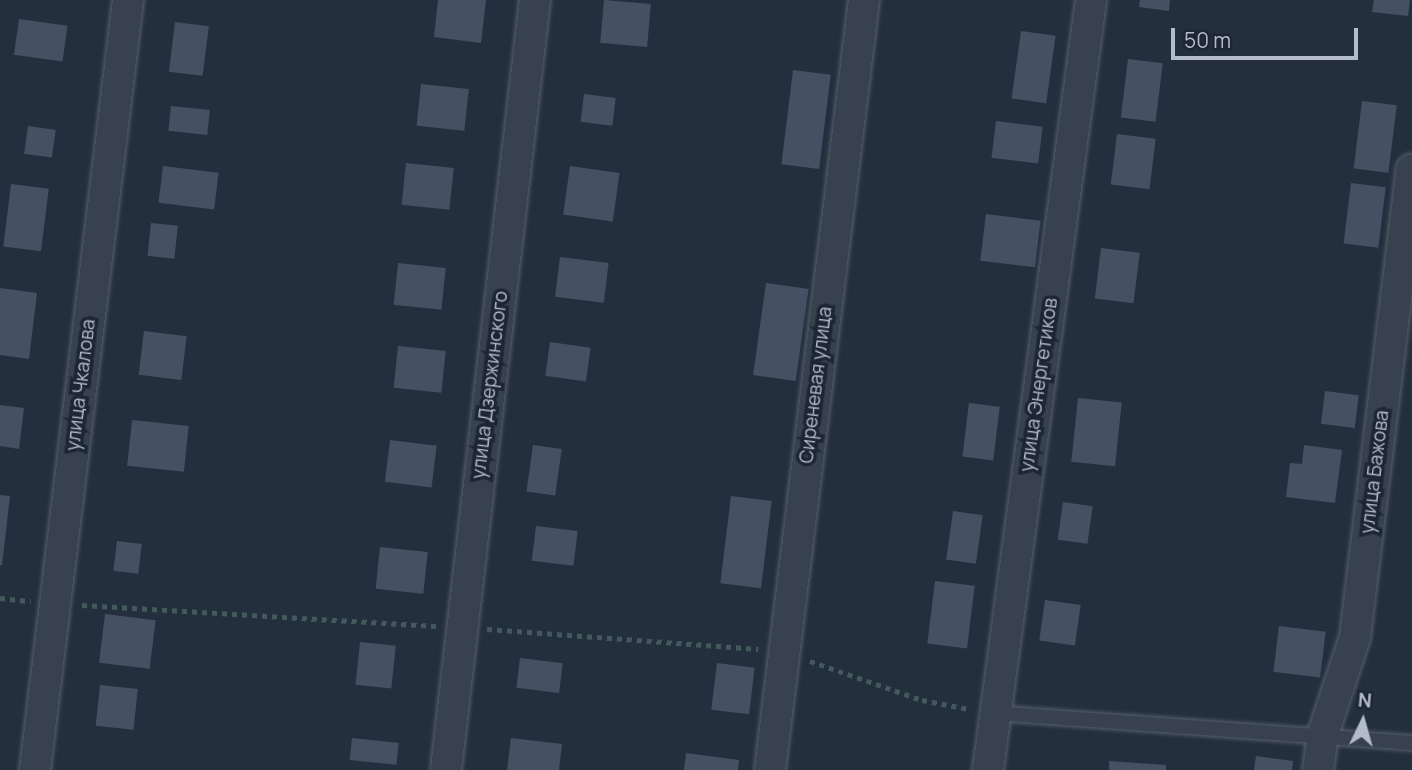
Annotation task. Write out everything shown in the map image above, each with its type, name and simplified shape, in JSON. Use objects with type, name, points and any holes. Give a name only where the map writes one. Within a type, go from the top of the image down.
[{"type":"street","name":"улица Чкалова","points":[[35,770],[128,0]]},
{"type":"street","name":"улица Дзержинского","points":[[446,770],[535,0]]},
{"type":"street","name":"Сиреневая улица","points":[[770,770],[864,0]]},
{"type":"street","name":"улица Энергетиков","points":[[988,770],[1091,0]]},
{"type":"street","name":"улица Бажова","points":[[1318,770],[1323,734],[1355,637],[1412,169]]},
{"type":"lane","points":[[994,713],[1323,734],[1412,743]]},
{"type":"path","points":[[0,598],[461,627],[783,651],[922,700],[994,713]]},
{"type":"building","points":[[438,0],[486,0],[481,43],[434,37]]},
{"type":"building","points":[[604,0],[651,4],[647,47],[600,43]]},
{"type":"building","points":[[1140,0],[1170,0],[1169,11],[1139,7]]},
{"type":"building","points":[[1374,0],[1410,0],[1408,16],[1372,12]]},
{"type":"building","points":[[19,19],[68,26],[63,61],[14,55]]},
{"type":"building","points":[[175,22],[209,26],[203,76],[169,72]]},
{"type":"building","points":[[1021,31],[1056,36],[1046,103],[1012,98]]},
{"type":"building","points":[[1128,59],[1163,63],[1156,122],[1121,118]]},
{"type":"building","points":[[793,70],[831,75],[819,169],[781,164]]},
{"type":"building","points":[[421,84],[469,89],[464,131],[417,126]]},
{"type":"building","points":[[584,94],[616,98],[612,126],[581,122]]},
{"type":"building","points":[[1362,101],[1397,105],[1388,173],[1354,168]]},
{"type":"building","points":[[171,106],[210,110],[207,135],[168,131]]},
{"type":"building","points":[[996,121],[1043,127],[1038,163],[991,158]]},
{"type":"building","points":[[28,126],[56,130],[52,158],[24,154]]},
{"type":"building","points":[[1117,134],[1156,139],[1149,189],[1111,185]]},
{"type":"building","points":[[406,163],[454,168],[449,210],[402,205]]},
{"type":"building","points":[[163,166],[219,173],[214,210],[158,203]]},
{"type":"building","points":[[570,166],[620,173],[613,221],[563,215]]},
{"type":"building","points":[[1351,183],[1386,187],[1378,248],[1344,244]]},
{"type":"building","points":[[11,184],[49,189],[41,251],[3,247]]},
{"type":"building","points":[[986,214],[1041,221],[1035,267],[980,261]]},
{"type":"building","points":[[151,223],[178,226],[174,259],[148,256]]},
{"type":"building","points":[[1101,248],[1140,253],[1133,303],[1095,299]]},
{"type":"building","points":[[560,257],[609,263],[604,303],[555,297]]},
{"type":"building","points":[[398,263],[446,268],[441,310],[394,305]]},
{"type":"building","points":[[766,283],[809,289],[796,381],[753,375]]},
{"type":"building","points":[[0,288],[37,293],[29,359],[0,355]]},
{"type":"building","points":[[144,331],[187,336],[181,380],[139,375]]},
{"type":"building","points":[[550,342],[591,348],[586,381],[545,376]]},
{"type":"building","points":[[398,346],[446,351],[441,393],[394,388]]},
{"type":"building","points":[[1325,391],[1359,395],[1355,428],[1321,424]]},
{"type":"building","points":[[1078,398],[1122,403],[1115,466],[1071,462]]},
{"type":"building","points":[[969,403],[1000,407],[993,460],[962,457]]},
{"type":"building","points":[[0,405],[24,408],[19,449],[0,446]]},
{"type":"building","points":[[132,420],[189,426],[184,472],[127,466]]},
{"type":"building","points":[[390,440],[437,446],[432,487],[385,482]]},
{"type":"building","points":[[533,445],[562,449],[555,496],[526,492]]},
{"type":"building","points":[[1304,445],[1342,450],[1335,503],[1286,497],[1290,463],[1302,464]]},
{"type":"building","points":[[0,495],[10,496],[2,565],[0,565]]},
{"type":"building","points":[[731,496],[772,501],[761,588],[720,583]]},
{"type":"building","points":[[1063,502],[1093,506],[1087,544],[1058,540]]},
{"type":"building","points":[[953,511],[983,515],[976,564],[946,560]]},
{"type":"building","points":[[536,526],[578,531],[573,566],[532,561]]},
{"type":"building","points":[[117,541],[142,544],[138,574],[113,571]]},
{"type":"building","points":[[380,547],[428,552],[423,594],[376,589]]},
{"type":"building","points":[[935,581],[975,586],[967,648],[927,644]]},
{"type":"building","points":[[1045,600],[1081,605],[1075,646],[1039,641]]},
{"type":"building","points":[[105,614],[156,620],[150,669],[99,663]]},
{"type":"building","points":[[1279,626],[1326,632],[1320,677],[1273,672]]},
{"type":"building","points":[[360,642],[396,646],[391,689],[356,685]]},
{"type":"building","points":[[520,658],[563,663],[559,693],[516,688]]},
{"type":"building","points":[[717,663],[755,668],[749,714],[711,710]]},
{"type":"building","points":[[100,685],[138,689],[134,730],[96,726]]},
{"type":"building","points":[[352,738],[399,743],[396,765],[350,760]]},
{"type":"building","points":[[511,738],[562,744],[559,770],[507,770]]},
{"type":"building","points":[[686,753],[739,760],[738,770],[684,770]]},
{"type":"building","points":[[1256,756],[1293,761],[1292,770],[1254,770]]},
{"type":"building","points":[[1109,761],[1166,765],[1166,770],[1109,770]]}]
